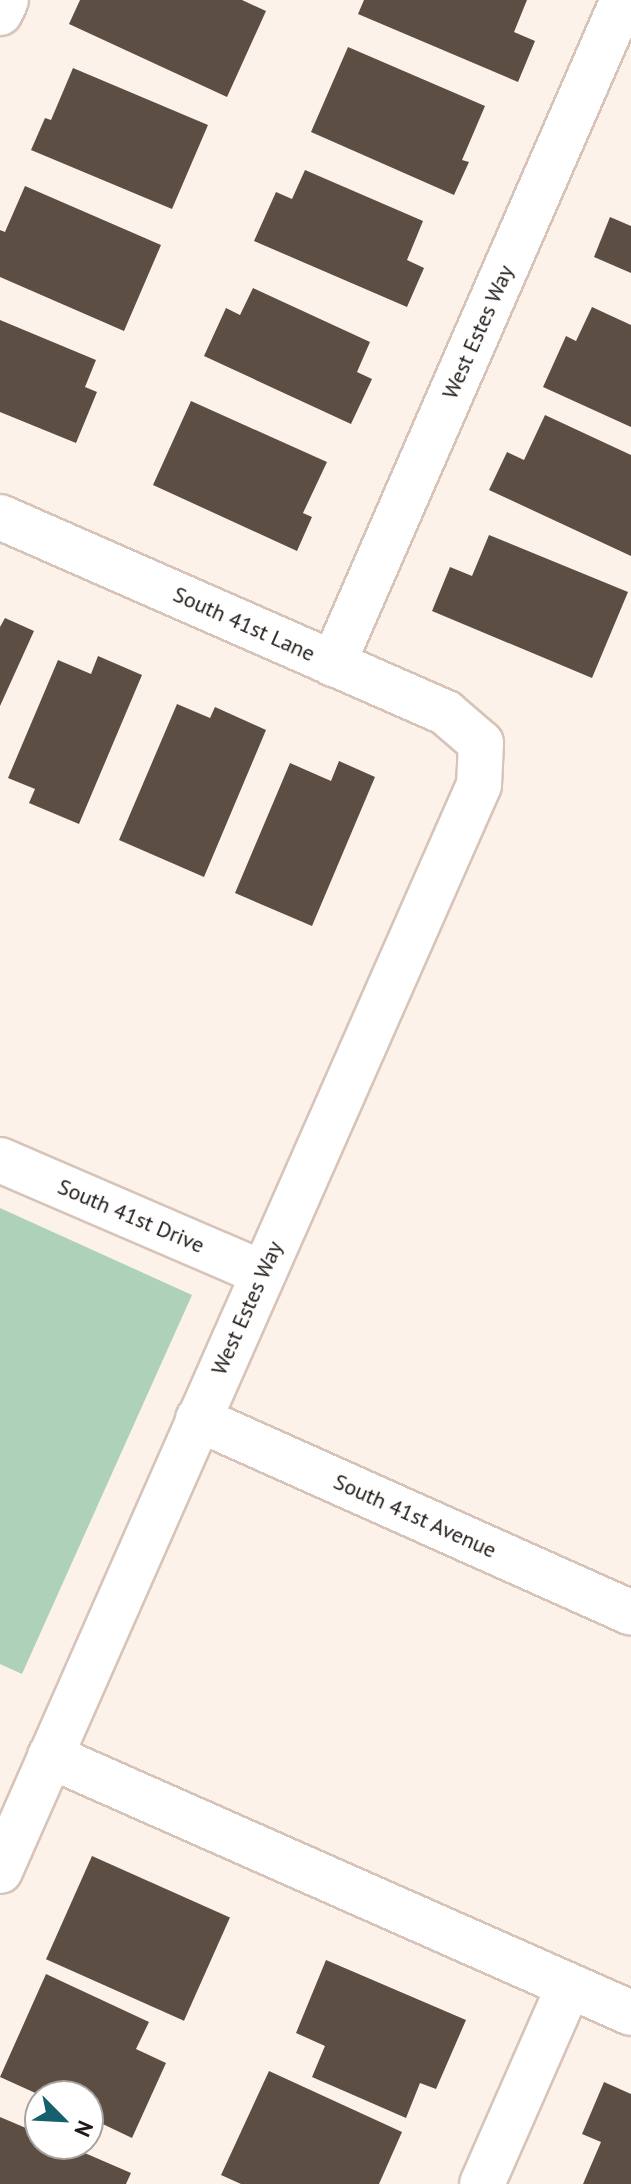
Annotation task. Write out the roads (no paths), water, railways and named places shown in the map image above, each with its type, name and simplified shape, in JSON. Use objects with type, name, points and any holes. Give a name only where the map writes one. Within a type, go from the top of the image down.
[{"type":"street","points":[[0,13],[6,0]]},
{"type":"street","name":"West Estes Way","points":[[333,664],[623,0]]},
{"type":"street","name":"South 41st Lane","points":[[0,517],[446,713],[481,743]]},
{"type":"street","name":"West Estes Way","points":[[0,1871],[479,785],[481,743]]},
{"type":"street","name":"South 41st Drive","points":[[0,1160],[262,1273]]},
{"type":"street","name":"South 41st Avenue","points":[[198,1419],[631,1613]]},
{"type":"street","points":[[50,1756],[631,2013]]},
{"type":"street","points":[[482,2184],[569,1986]]}]
